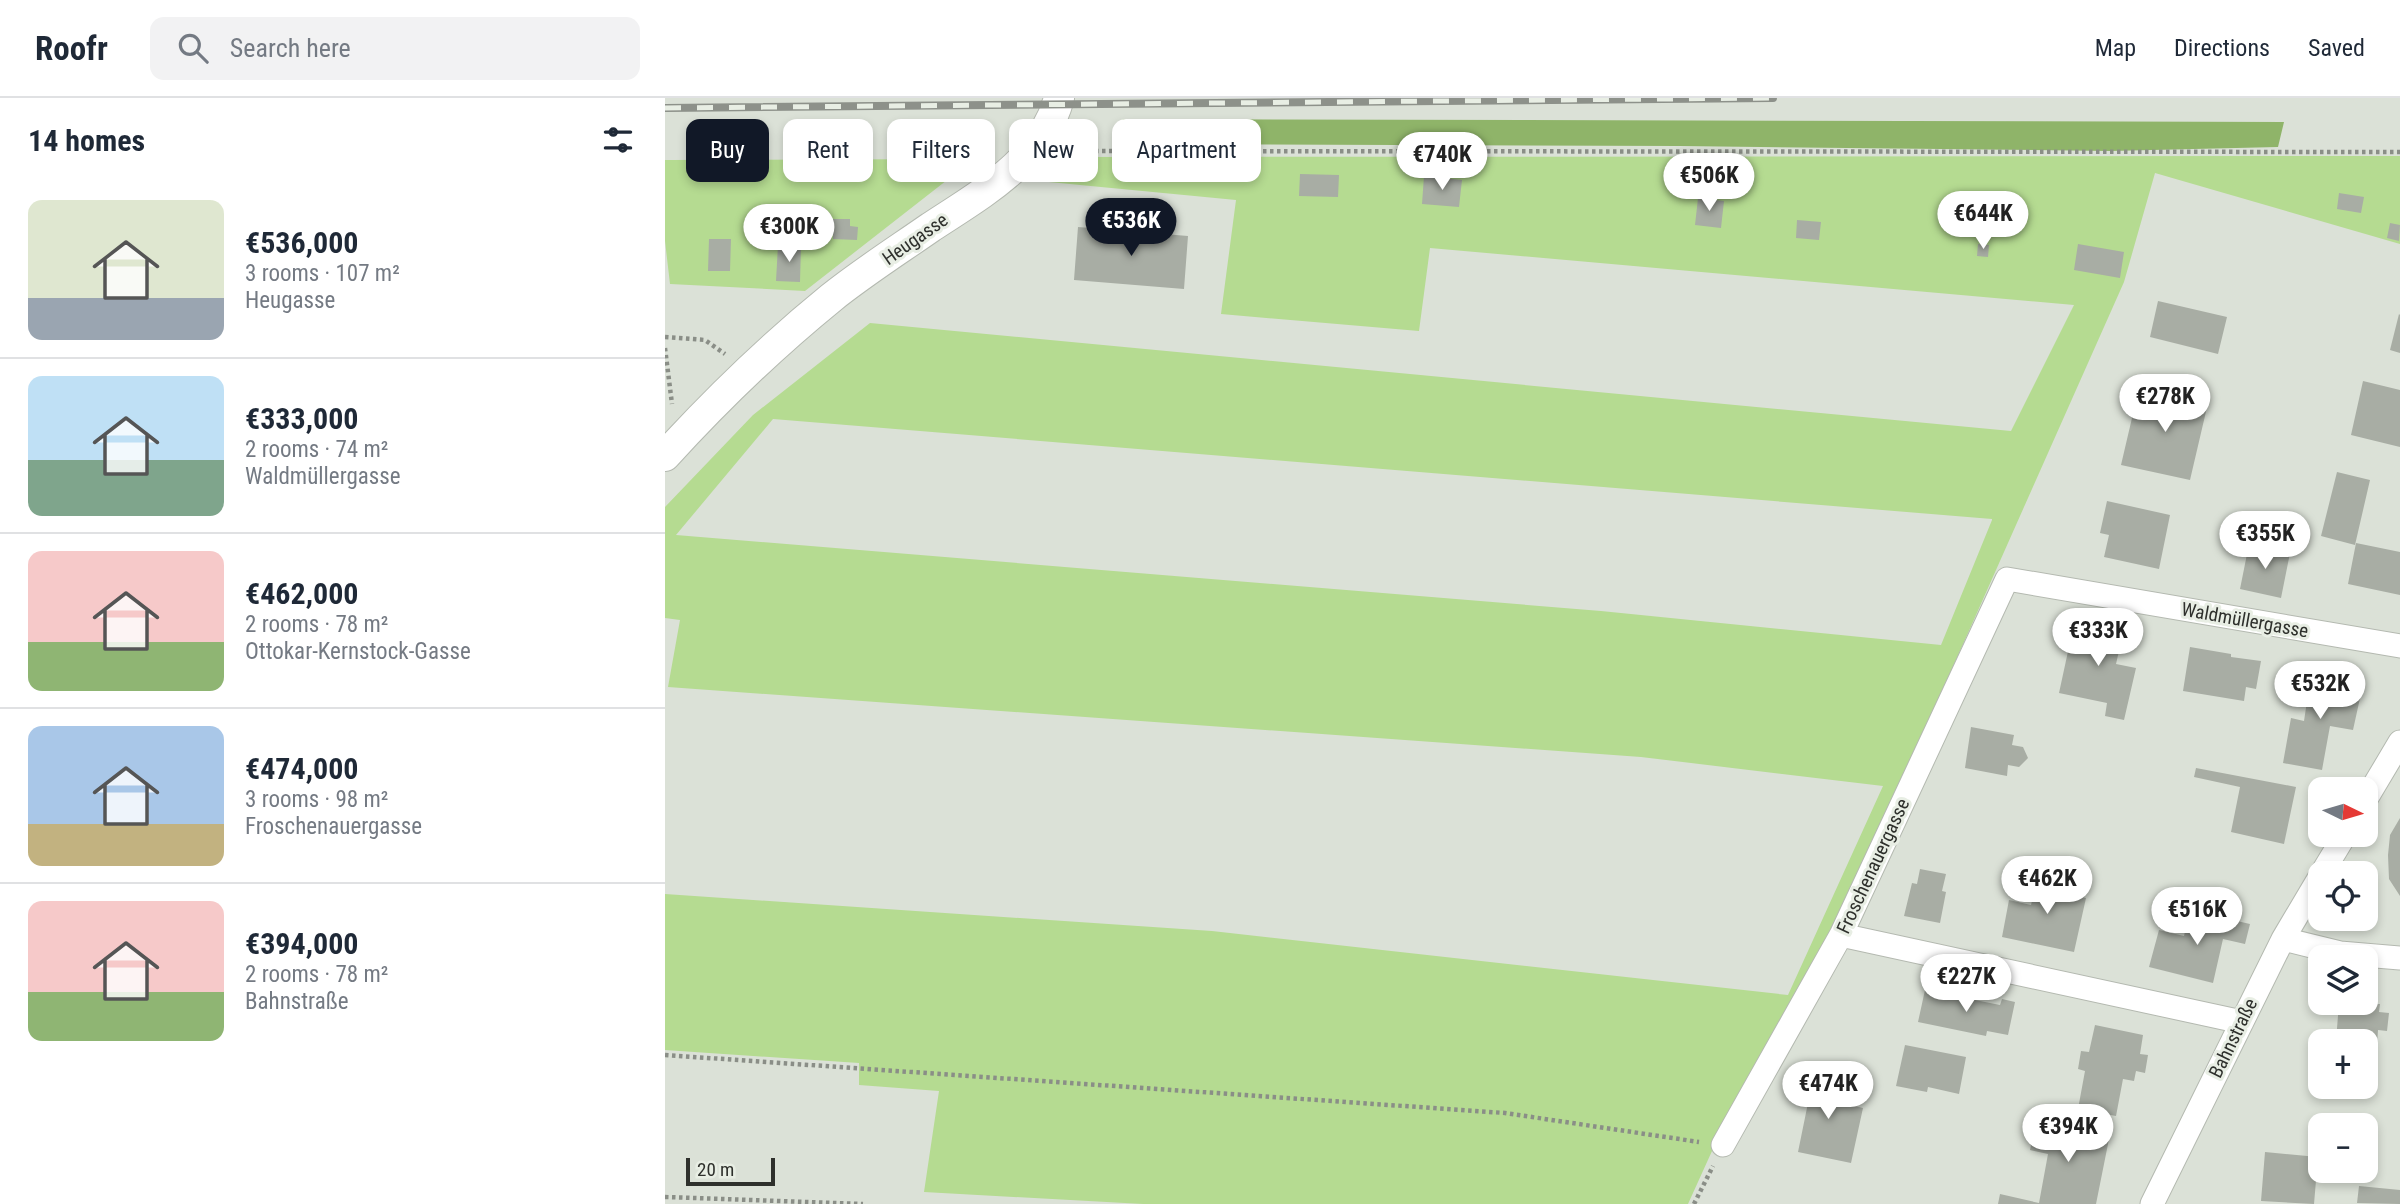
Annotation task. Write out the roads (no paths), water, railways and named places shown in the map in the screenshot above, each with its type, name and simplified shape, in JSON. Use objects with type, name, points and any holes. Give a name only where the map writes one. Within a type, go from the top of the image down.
[{"type":"street","name":"Heugasse","points":[[665,456],[749,371],[832,298],[1005,178],[1037,143],[1055,113],[1059,98]]},
{"type":"street","name":"Waldmüllergasse","points":[[2007,579],[2400,646]]},
{"type":"street","name":"Froschenauergasse","points":[[1724,1145],[1841,935],[2007,579]]},
{"type":"street","points":[[2378,779],[2400,742]]},
{"type":"street","name":"Bahnstraße","points":[[2152,1204],[2283,939],[2308,896]]},
{"type":"street","points":[[1841,935],[2242,1021]]},
{"type":"street","points":[[2283,939],[2340,953],[2400,958]]},
{"type":"railway","points":[[665,108],[1773,98]]}]
